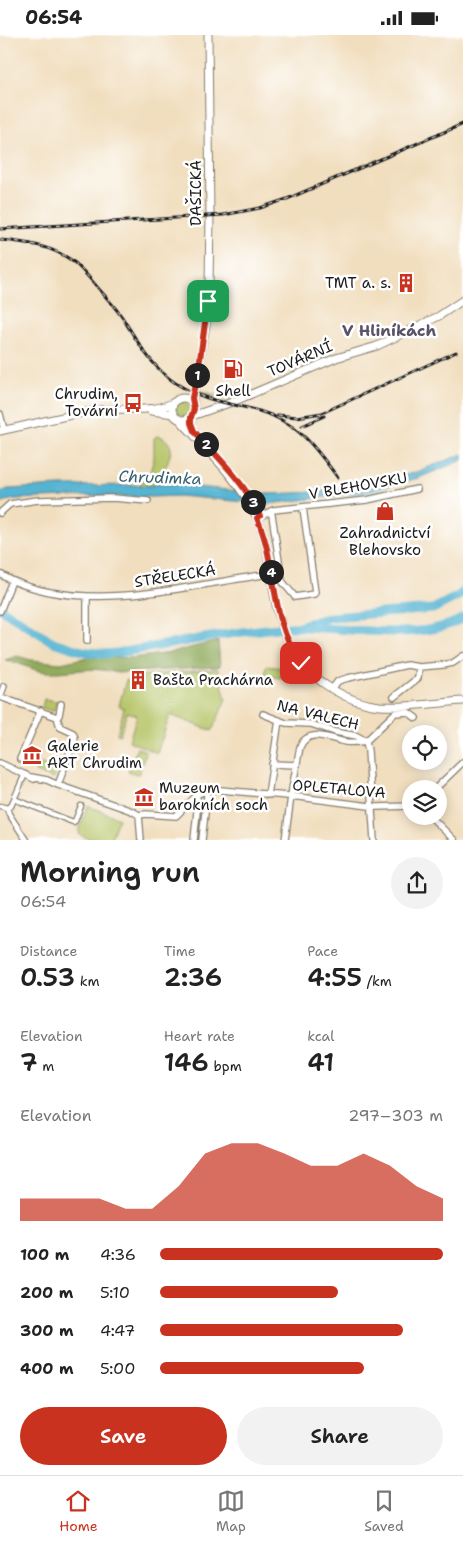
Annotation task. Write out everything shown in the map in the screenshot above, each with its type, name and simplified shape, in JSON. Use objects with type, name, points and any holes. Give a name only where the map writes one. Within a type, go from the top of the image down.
[{"type":"street","name":"DAŠICKÁ","points":[[193,404],[206,318],[209,267],[208,35]]},
{"type":"street","name":"TOVÁRNÍ","points":[[192,417],[336,358],[377,346],[432,319],[463,300]]},
{"type":"street","name":"DAŠICKÁ","points":[[178,400],[188,392],[201,351]]},
{"type":"street","points":[[0,414],[2,431],[92,411],[158,407],[187,399],[193,404],[192,425],[194,431],[223,463],[241,487],[252,504],[268,537],[281,615],[289,637],[304,660],[317,673],[350,698],[379,705],[408,706],[463,701]]},
{"type":"street","points":[[178,400],[172,407],[176,417],[241,487]]},
{"type":"street","name":"TOVÁRNÍ","points":[[193,404],[202,407],[227,404]]},
{"type":"street","points":[[131,409],[186,420],[192,417]]},
{"type":"street","name":"V BLEHOVSKU","points":[[258,517],[273,510],[367,500],[416,489]]},
{"type":"street","points":[[0,513],[10,504],[38,500],[114,498],[148,501]]},
{"type":"street","name":"V BLEHOVSKU","points":[[272,515],[282,582],[295,597],[314,594],[303,508]]},
{"type":"street","name":"STŘELECKÁ","points":[[0,574],[12,581],[34,589],[87,597],[138,595],[263,575],[265,572]]},
{"type":"street","points":[[0,611],[12,581]]},
{"type":"street","points":[[87,597],[87,641]]},
{"type":"street","points":[[334,687],[341,680],[364,674],[407,665],[419,667],[443,665],[457,661],[463,656]]},
{"type":"street","points":[[394,697],[418,678],[419,667]]},
{"type":"street","points":[[4,686],[0,697],[57,717]]},
{"type":"street","points":[[334,687],[357,696],[380,701],[401,702],[463,697]]},
{"type":"street","points":[[58,785],[75,738],[73,733],[60,727],[57,717],[61,704]]},
{"type":"street","points":[[20,759],[41,710]]},
{"type":"street","points":[[366,741],[395,713],[408,712],[416,718]]},
{"type":"street","name":"NA VALECH","points":[[263,714],[290,724],[311,724],[335,732],[357,736],[366,741],[374,840]]},
{"type":"street","points":[[268,795],[279,721]]},
{"type":"street","name":"NA VALECH","points":[[297,765],[302,741],[307,737],[316,735],[355,743],[366,741]]},
{"type":"street","points":[[444,780],[463,762]]},
{"type":"street","points":[[0,763],[31,777],[46,780],[140,815],[176,816],[196,795],[205,790],[207,795],[202,840]]},
{"type":"street","points":[[272,763],[297,765],[285,840]]},
{"type":"street","points":[[7,808],[11,806],[25,774]]},
{"type":"street","name":"OPLETALOVA","points":[[205,790],[216,789],[372,806],[402,806]]},
{"type":"street","points":[[194,840],[198,802],[196,795]]},
{"type":"street","points":[[14,799],[73,822],[82,805]]},
{"type":"street","points":[[0,806],[7,808]]},
{"type":"street","points":[[7,808],[26,840]]},
{"type":"street","points":[[140,815],[141,840]]},
{"type":"street","points":[[439,825],[454,840]]},
{"type":"green space","points":[[196,390],[227,397],[238,397],[225,401],[196,392]]},
{"type":"green space","points":[[180,402],[186,402],[190,409],[186,416],[180,416],[176,412],[176,406]]},
{"type":"green space","points":[[158,436],[166,440],[171,452],[155,485],[149,487],[139,485],[149,476],[154,458],[154,438]]},
{"type":"green space","points":[[218,641],[220,666],[216,667],[117,673],[90,669],[47,672],[5,660],[17,656],[31,660],[61,663],[88,657],[133,658],[169,653]]},
{"type":"green space","points":[[266,666],[283,668],[282,678],[265,676]]},
{"type":"green space","points":[[218,669],[226,699],[212,731],[170,715],[157,753],[129,741],[137,715],[127,712],[120,735],[117,734],[124,708],[119,706],[126,680],[139,684],[142,680],[138,676]]},
{"type":"green space","points":[[44,699],[57,701],[53,711],[42,708]]},
{"type":"green space","points":[[137,748],[146,751],[137,774],[128,771]]},
{"type":"green space","points":[[39,763],[58,770],[54,779],[35,772]]},
{"type":"green space","points":[[88,806],[119,818],[110,840],[90,839],[79,834],[79,829]]},
{"type":"water","points":[[463,454],[463,460],[418,478],[367,492],[268,504],[179,496],[96,496],[15,499],[0,504],[0,492],[8,489],[60,486],[151,486],[158,483],[268,494],[318,492],[372,485],[416,472]]},
{"type":"waterway","points":[[305,624],[331,617],[433,609],[463,592]]},
{"type":"waterway","points":[[0,608],[53,642],[82,651],[104,654],[268,629],[301,627],[374,632],[413,631],[448,625],[463,618]]},
{"type":"railway","points":[[0,229],[223,215],[260,208],[287,199],[463,124]]},
{"type":"railway","points":[[0,240],[39,246],[67,257],[81,269],[111,303],[152,362],[168,377],[187,390],[197,394],[259,411],[285,422],[313,446],[338,478]]},
{"type":"railway","points":[[278,415],[297,417],[322,413],[456,352]]},
{"type":"railway","points":[[302,426],[324,416]]},
{"type":"place","name":"TMT a. s.","points":[[406,283]]},
{"type":"place","name":"Shell","points":[[233,369]]},
{"type":"place","name":"Chrudim, Tovární","points":[[133,403]]},
{"type":"place","name":"Zahradnictví Blehovsko","points":[[385,511]]},
{"type":"place","name":"Bašta Prachárna","points":[[138,680]]},
{"type":"place","name":"Galerie ART Chrudim","points":[[32,755]]},
{"type":"place","name":"Muzeum barokních soch","points":[[144,797]]},
{"type":"district","name":"V Hliníkách","points":[[389,330]]},
{"type":"route","points":[[208,301],[206,325],[192,398],[194,405],[191,417],[192,428],[243,487],[260,516],[257,518],[267,550],[280,619],[284,632],[301,663]]},
{"type":"water label","name":"Chrudimka","points":[[160,477]]}]
